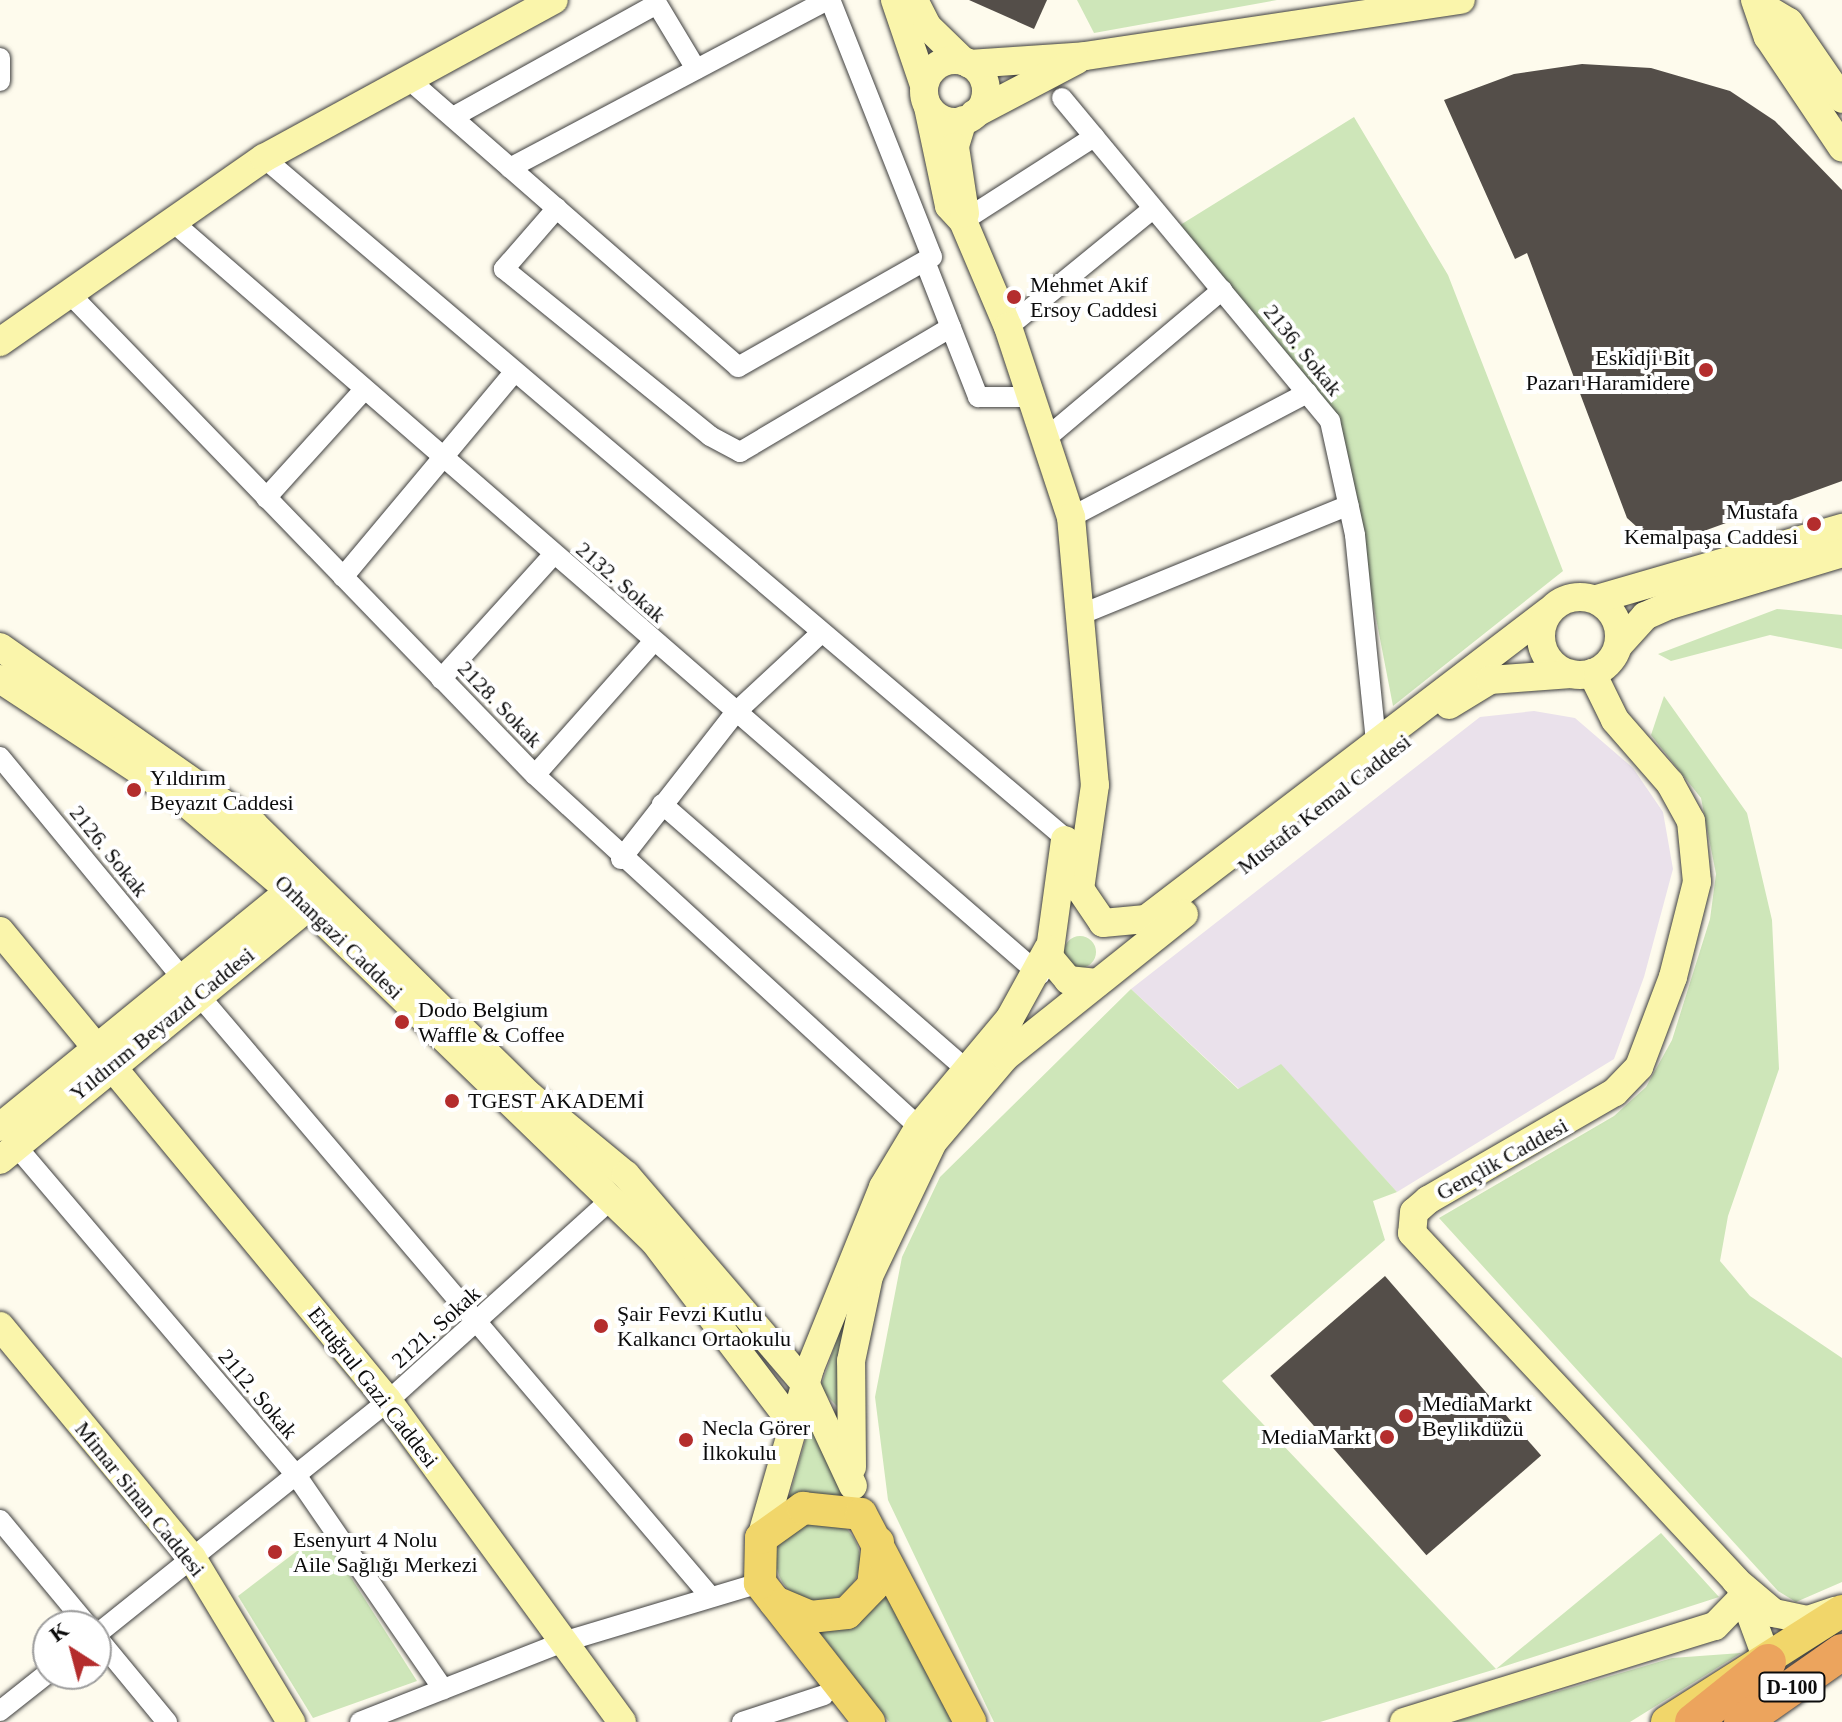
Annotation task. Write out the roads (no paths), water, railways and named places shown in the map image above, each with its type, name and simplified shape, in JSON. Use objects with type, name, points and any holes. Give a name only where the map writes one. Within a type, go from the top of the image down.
[{"type":"highway","name":"D-100","points":[[1742,1722],[1842,1652]]},
{"type":"highway","points":[[1693,1722],[1768,1662]]},
{"type":"main road","points":[[3,333],[69,293],[264,158],[406,77],[554,0]]},
{"type":"main road","points":[[857,1500],[851,1361],[887,1229],[956,1108],[1005,1057],[1102,979],[1115,947],[1098,919],[1078,870],[1095,785],[1071,517],[1008,327],[963,221],[949,206],[926,96],[895,0]]},
{"type":"main road","points":[[914,0],[927,26],[966,62],[986,91],[955,147],[968,201],[963,221]]},
{"type":"main road","points":[[926,96],[942,62],[1085,56],[1461,0]]},
{"type":"main road","points":[[1756,2],[1789,22],[1842,99]]},
{"type":"main road","points":[[1756,2],[1768,37],[1842,147]]},
{"type":"main road","points":[[926,96],[944,120],[969,117],[1085,56]]},
{"type":"main road","points":[[1842,528],[1597,599],[1575,596],[1549,611],[1543,647],[1582,673],[1619,645],[1645,616],[1670,605],[1842,553]]},
{"type":"main road","points":[[1597,599],[1614,621],[1619,645]]},
{"type":"main road","name":"Mustafa Kemal Caddesi","points":[[1098,919],[1146,919],[1376,740],[1549,611]]},
{"type":"main road","points":[[0,647],[185,773],[530,1096],[663,1212],[806,1385],[857,1500],[969,1718]]},
{"type":"main road","name":"Mustafa Kemal Caddesi","points":[[1102,979],[1465,693],[1490,680],[1582,673]]},
{"type":"main road","name":"Gençlik Caddesi","points":[[1582,673],[1615,720],[1670,783],[1691,821],[1697,882],[1673,977],[1639,1067],[1615,1092],[1428,1200],[1414,1212],[1412,1233],[1741,1588]]},
{"type":"main road","name":"Orhangazi Caddesi","points":[[0,679],[178,796],[308,890],[505,1103],[613,1198],[792,1423]]},
{"type":"main road","points":[[1092,756],[1077,783],[1047,949],[1060,973],[1102,979]]},
{"type":"main road","name":"Yıldırım Beyazıd Caddesi","points":[[4,1136],[308,890]]},
{"type":"main road","points":[[869,1722],[768,1592],[761,1538],[792,1423],[859,1237],[919,1127],[967,1070],[1069,912],[1098,919]]},
{"type":"main road","name":"Ertuğrul Gazi Caddesi","points":[[0,931],[388,1401],[622,1722]]},
{"type":"main road","name":"Mimar Sinan Caddesi","points":[[0,1326],[192,1558],[291,1722]]},
{"type":"main road","points":[[761,1538],[803,1508],[857,1500]]},
{"type":"main road","points":[[768,1592],[810,1617],[847,1613],[873,1586],[878,1542]]},
{"type":"main road","points":[[1741,1588],[1793,1619],[1842,1609]]},
{"type":"main road","points":[[1741,1588],[1768,1662]]},
{"type":"main road","points":[[1404,1722],[1715,1626],[1741,1588]]},
{"type":"main road","points":[[1667,1722],[1768,1662],[1842,1609]]},
{"type":"main road","points":[[810,1648],[824,1695],[842,1722]]},
{"type":"street","points":[[406,77],[453,117],[510,168],[738,367],[926,264],[932,257],[828,0],[510,168]]},
{"type":"street","points":[[453,117],[657,4],[696,69]]},
{"type":"street","points":[[0,58],[0,81]]},
{"type":"street","name":"2136. Sokak","points":[[1062,98],[1150,211],[1222,290],[1330,421],[1349,505],[1376,740]]},
{"type":"street","points":[[963,221],[1094,137]]},
{"type":"street","points":[[264,158],[513,374],[1065,838]]},
{"type":"street","points":[[557,208],[504,269],[710,436],[740,452],[951,327]]},
{"type":"street","points":[[1008,327],[1150,211]]},
{"type":"street","name":"2132. Sokak","points":[[173,222],[363,391],[736,712],[1047,949]]},
{"type":"street","points":[[926,264],[978,397],[1030,397]]},
{"type":"street","points":[[1044,440],[1222,290]]},
{"type":"street","name":"2128. Sokak","points":[[69,293],[535,775],[621,859],[919,1127]]},
{"type":"street","points":[[343,577],[513,374]]},
{"type":"street","points":[[266,498],[363,391]]},
{"type":"street","points":[[1071,517],[1307,393]]},
{"type":"street","points":[[1082,614],[1349,505]]},
{"type":"street","points":[[441,679],[553,555]]},
{"type":"street","points":[[621,859],[736,712],[820,634]]},
{"type":"street","points":[[535,775],[654,641]]},
{"type":"street","name":"2126. Sokak","points":[[0,757],[709,1595]]},
{"type":"street","points":[[662,804],[967,1070]]},
{"type":"street","name":"2112. Sokak","points":[[4,1136],[296,1475],[443,1689]]},
{"type":"street","name":"2121. Sokak","points":[[112,1622],[388,1401],[613,1198]]},
{"type":"street","points":[[0,1520],[75,1610]]},
{"type":"street","points":[[360,1722],[563,1642],[709,1595],[768,1592]]},
{"type":"street","points":[[112,1655],[167,1722]]},
{"type":"street","points":[[1,1707],[32,1685]]},
{"type":"street","points":[[742,1722],[824,1695]]},
{"type":"place","name":"Mehmet Akif Ersoy Caddesi","points":[[1014,297]]},
{"type":"place","name":"Eskidji Bit Pazarı Haramidere","points":[[1706,370]]},
{"type":"place","name":"Mustafa Kemalpaşa Caddesi","points":[[1814,524]]},
{"type":"place","name":"Yıldırım Beyazıt Caddesi","points":[[134,790]]},
{"type":"place","name":"Dodo Belgium Waffle & Coffee","points":[[402,1022]]},
{"type":"place","name":"TGEST AKADEMİ","points":[[452,1101]]},
{"type":"place","name":"Şair Fevzi Kutlu Kalkancı Ortaokulu","points":[[601,1326]]},
{"type":"place","name":"MediaMarkt Beylikdüzü","points":[[1406,1416]]},
{"type":"place","name":"MediaMarkt","points":[[1387,1437]]},
{"type":"place","name":"Necla Görer İlkokulu","points":[[686,1440]]},
{"type":"place","name":"Esenyurt 4 Nolu Aile Sağlığı Merkezi","points":[[275,1552]]}]
